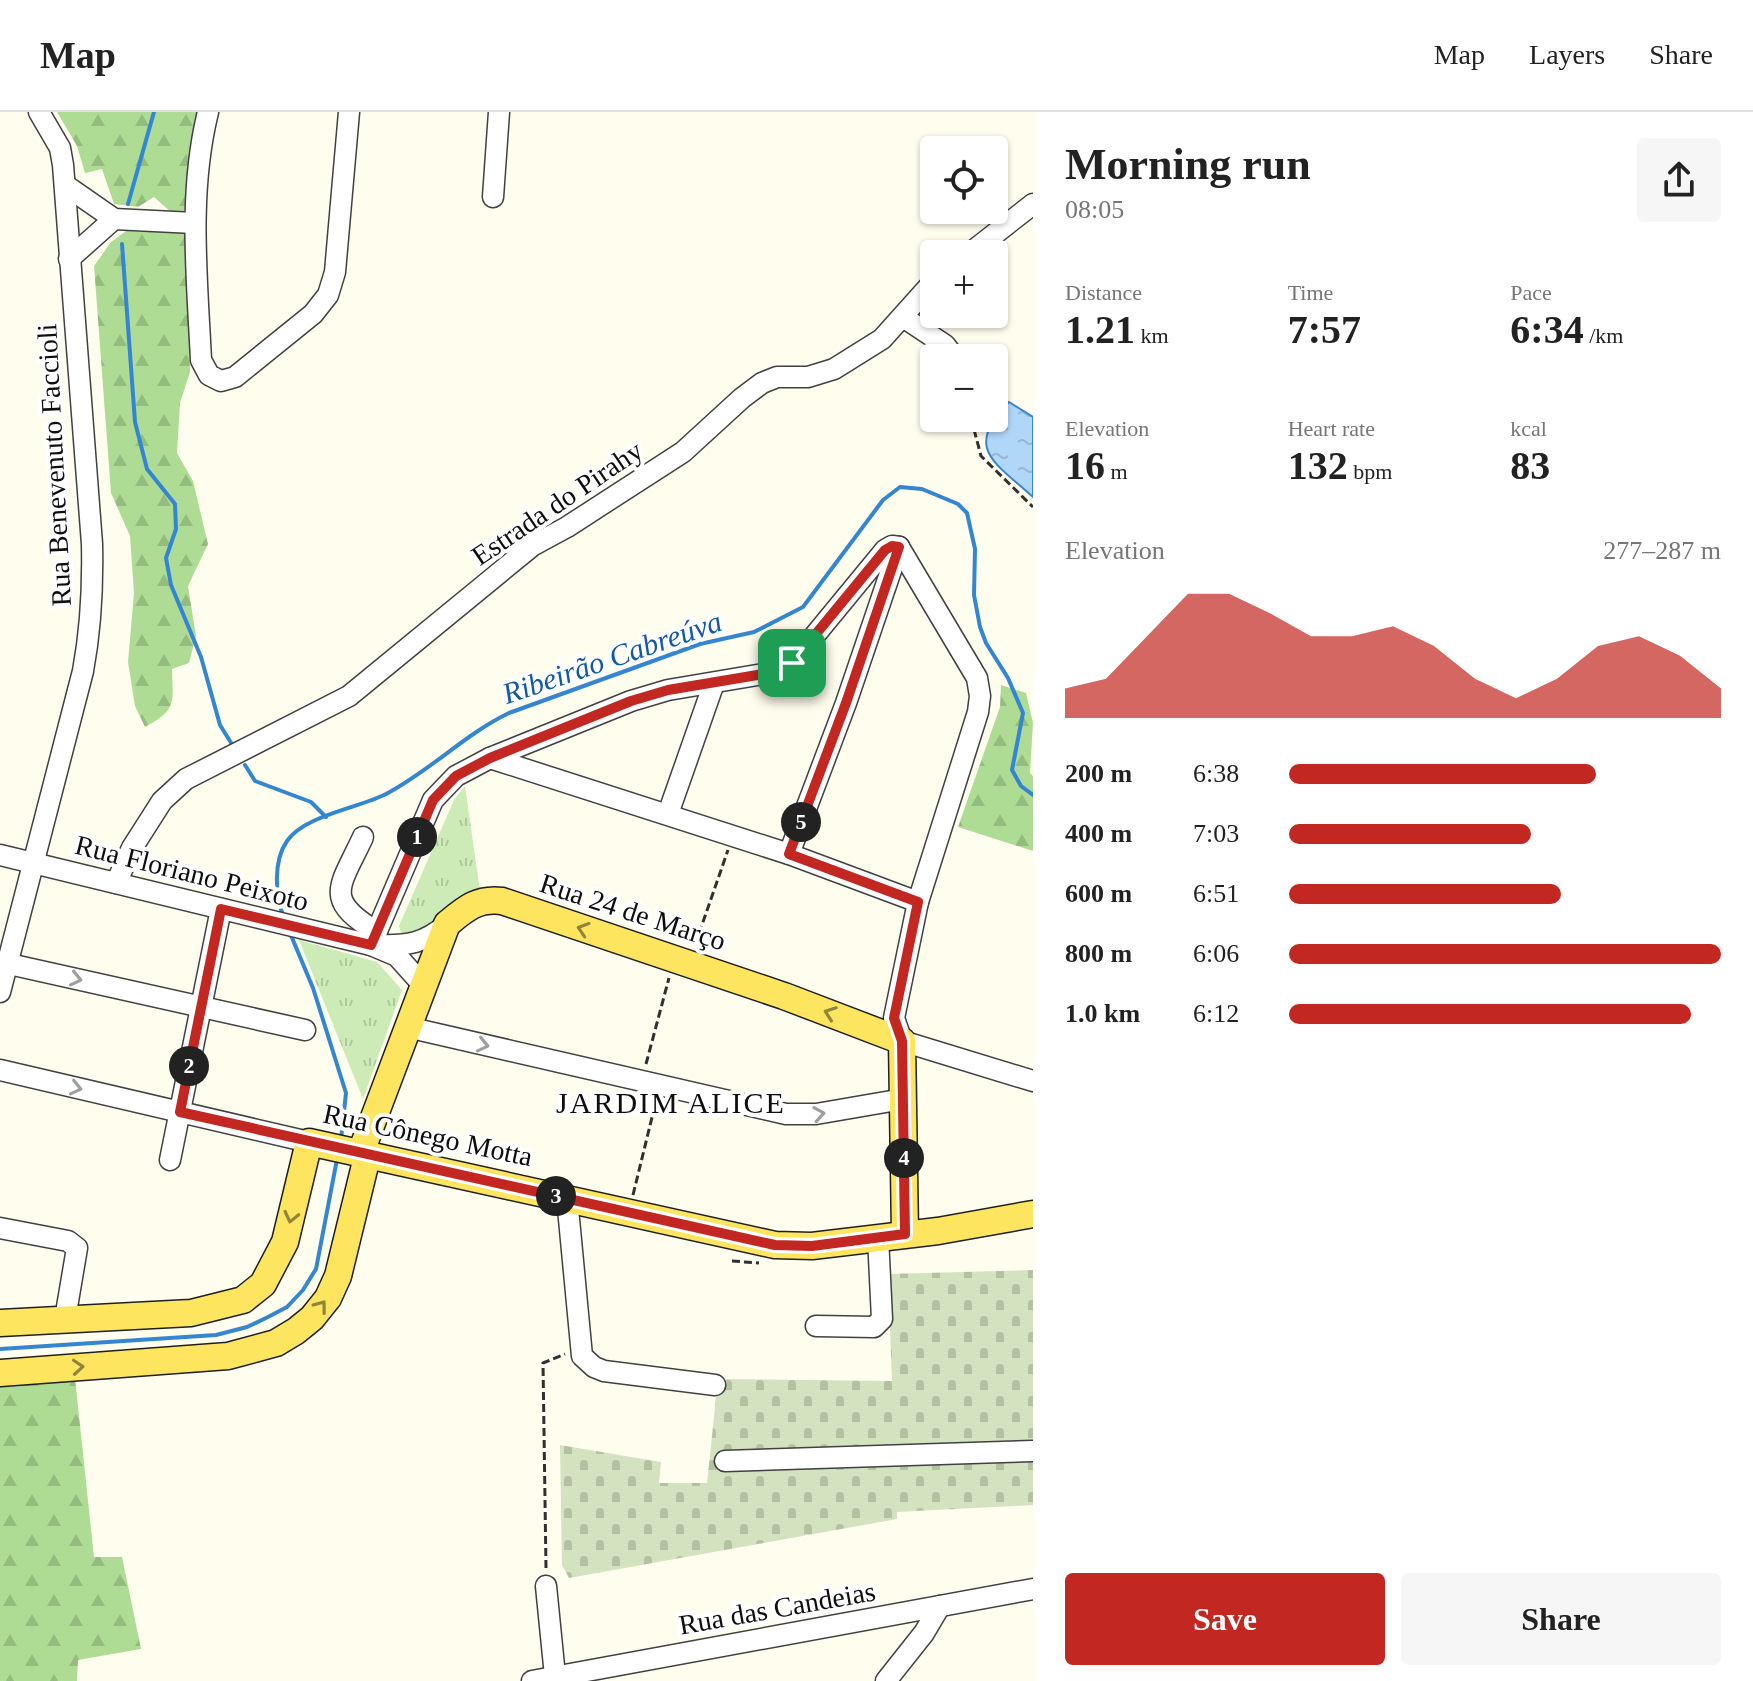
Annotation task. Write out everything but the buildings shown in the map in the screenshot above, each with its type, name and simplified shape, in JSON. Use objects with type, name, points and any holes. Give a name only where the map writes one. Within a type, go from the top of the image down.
[{"type":"main road","name":"Rua 24 de Março","points":[[343,1148],[407,1027],[423,985],[428,949],[447,924],[465,908],[480,901],[502,901],[813,1007],[902,1041]]},
{"type":"main road","points":[[902,1041],[905,1234]]},
{"type":"main road","points":[[0,1323],[191,1313],[243,1300],[263,1284],[343,1148]]},
{"type":"main road","points":[[0,1373],[228,1356],[276,1343],[312,1318],[328,1298],[344,1259],[343,1148]]},
{"type":"main road","name":"Rua Cônego Motta","points":[[343,1148],[775,1245],[812,1246],[1033,1214]]},
{"type":"street","name":"Rua Benevenuto Faccioli","points":[[0,992],[4,962],[33,863],[91,631],[92,544],[65,185],[60,148],[39,112]]},
{"type":"street","points":[[208,112],[194,223],[201,360],[209,375],[221,381],[235,377],[313,314],[328,295],[335,272],[349,112]]},
{"type":"street","points":[[493,197],[499,112]]},
{"type":"street","points":[[65,185],[114,219],[194,223]]},
{"type":"street","points":[[987,240],[1033,204]]},
{"type":"street","points":[[69,259],[114,219]]},
{"type":"street","name":"Estrada do Pirahy","points":[[116,883],[132,848],[162,801],[186,779],[349,696],[532,546],[683,452],[762,383],[777,377],[808,377],[834,369],[882,339],[920,297]]},
{"type":"street","points":[[903,317],[944,344]]},
{"type":"street","points":[[374,938],[433,800],[456,776],[490,758],[631,701],[668,690],[781,671],[792,663],[885,550],[892,546],[899,547]]},
{"type":"street","points":[[789,854],[846,703],[899,547]]},
{"type":"street","points":[[899,547],[977,678],[980,696],[978,712],[918,902],[894,1018],[902,1041]]},
{"type":"street","points":[[668,814],[714,683]]},
{"type":"street","points":[[490,758],[789,854],[918,902]]},
{"type":"street","points":[[363,837],[347,873],[340,900],[345,909],[397,956],[423,985]]},
{"type":"street","name":"Rua Floriano Peixoto","points":[[0,855],[301,928],[374,938]]},
{"type":"street","points":[[170,1160],[221,909]]},
{"type":"street","points":[[374,938],[428,949]]},
{"type":"street","points":[[4,962],[305,1030]]},
{"type":"street","points":[[407,1027],[802,1116],[903,1099]]},
{"type":"street","name":"Rua 24 de Março","points":[[902,1041],[1033,1081]]},
{"type":"street","name":"Rua Cônego Motta","points":[[0,1070],[343,1148]]},
{"type":"street","points":[[567,1198],[579,1349],[587,1362],[604,1371],[715,1385]]},
{"type":"street","points":[[0,1228],[68,1241],[77,1248],[65,1319]]},
{"type":"street","points":[[816,1326],[874,1327],[880,1324],[878,1237]]},
{"type":"street","points":[[725,1461],[1033,1451]]},
{"type":"street","points":[[546,1586],[555,1676]]},
{"type":"street","name":"Rua das Candeias","points":[[532,1681],[1033,1589]]},
{"type":"street","points":[[886,1681],[924,1633],[940,1606]]},
{"type":"path","points":[[975,432],[981,456],[1033,507]]},
{"type":"path","points":[[629,1212],[650,1083],[682,962],[733,836]]},
{"type":"path","points":[[546,1586],[543,1363],[579,1349]]},
{"type":"green space","points":[[57,112],[201,112],[188,210],[172,213],[154,197],[138,207],[114,204],[102,169],[85,173],[77,146]]},
{"type":"green space","points":[[126,231],[187,232],[190,372],[180,403],[177,453],[193,481],[208,544],[188,586],[196,636],[189,663],[172,669],[171,704],[163,716],[145,727],[135,706],[128,662],[134,593],[130,536],[111,493],[94,266],[111,242]]},
{"type":"green space","points":[[1001,685],[1026,693],[1033,723],[1030,773],[1033,776],[1033,851],[958,827],[1000,707]]},
{"type":"green space","points":[[465,786],[480,891],[432,929],[402,937],[399,926],[454,800]]},
{"type":"green space","points":[[299,940],[377,962],[402,990],[363,1099]]},
{"type":"green space","points":[[1033,1270],[1033,1505],[897,1512],[897,1519],[569,1578],[562,1565],[560,1445],[661,1462],[659,1483],[707,1483],[718,1379],[892,1381],[888,1274]]},
{"type":"green space","points":[[75,1378],[94,1557],[122,1557],[141,1649],[78,1660],[77,1681],[0,1681],[0,1383]]},
{"type":"water","points":[[1008,403],[1033,417],[1033,497],[997,464],[986,444],[988,432],[1008,432]]},
{"type":"waterway","points":[[128,204],[154,112]]},
{"type":"waterway","points":[[122,244],[135,422],[147,469],[175,504],[176,529],[166,558],[171,585],[201,657],[220,725],[233,746]]},
{"type":"waterway","name":"Ribeirão Cabreúva","points":[[284,918],[277,889],[279,858],[295,832],[319,818],[386,794],[418,775],[477,731],[509,713],[700,644],[754,632],[803,607],[883,500],[900,487],[922,489],[958,504],[967,513],[975,549],[974,595],[980,627],[1023,713],[1012,770],[1021,786],[1033,795]]},
{"type":"waterway","points":[[245,765],[255,781],[311,802],[326,817]]},
{"type":"waterway","name":"Ribeirão Cabreúva","points":[[290,933],[313,988],[346,1093],[341,1139]]},
{"type":"waterway","name":"Ribeirão Cabreúva","points":[[0,1349],[216,1335],[247,1327],[287,1307],[303,1290],[316,1269],[337,1159]]},
{"type":"district","name":"JARDIM ALICE","points":[[671,1102]]},
{"type":"route","points":[[892,546],[899,547],[846,703],[789,854],[918,902],[894,1018],[902,1041],[905,1234],[812,1246],[775,1245],[180,1112],[221,909],[371,945],[433,800],[456,776],[490,758],[631,701],[668,690],[781,671],[792,663],[885,550],[892,546]]}]
